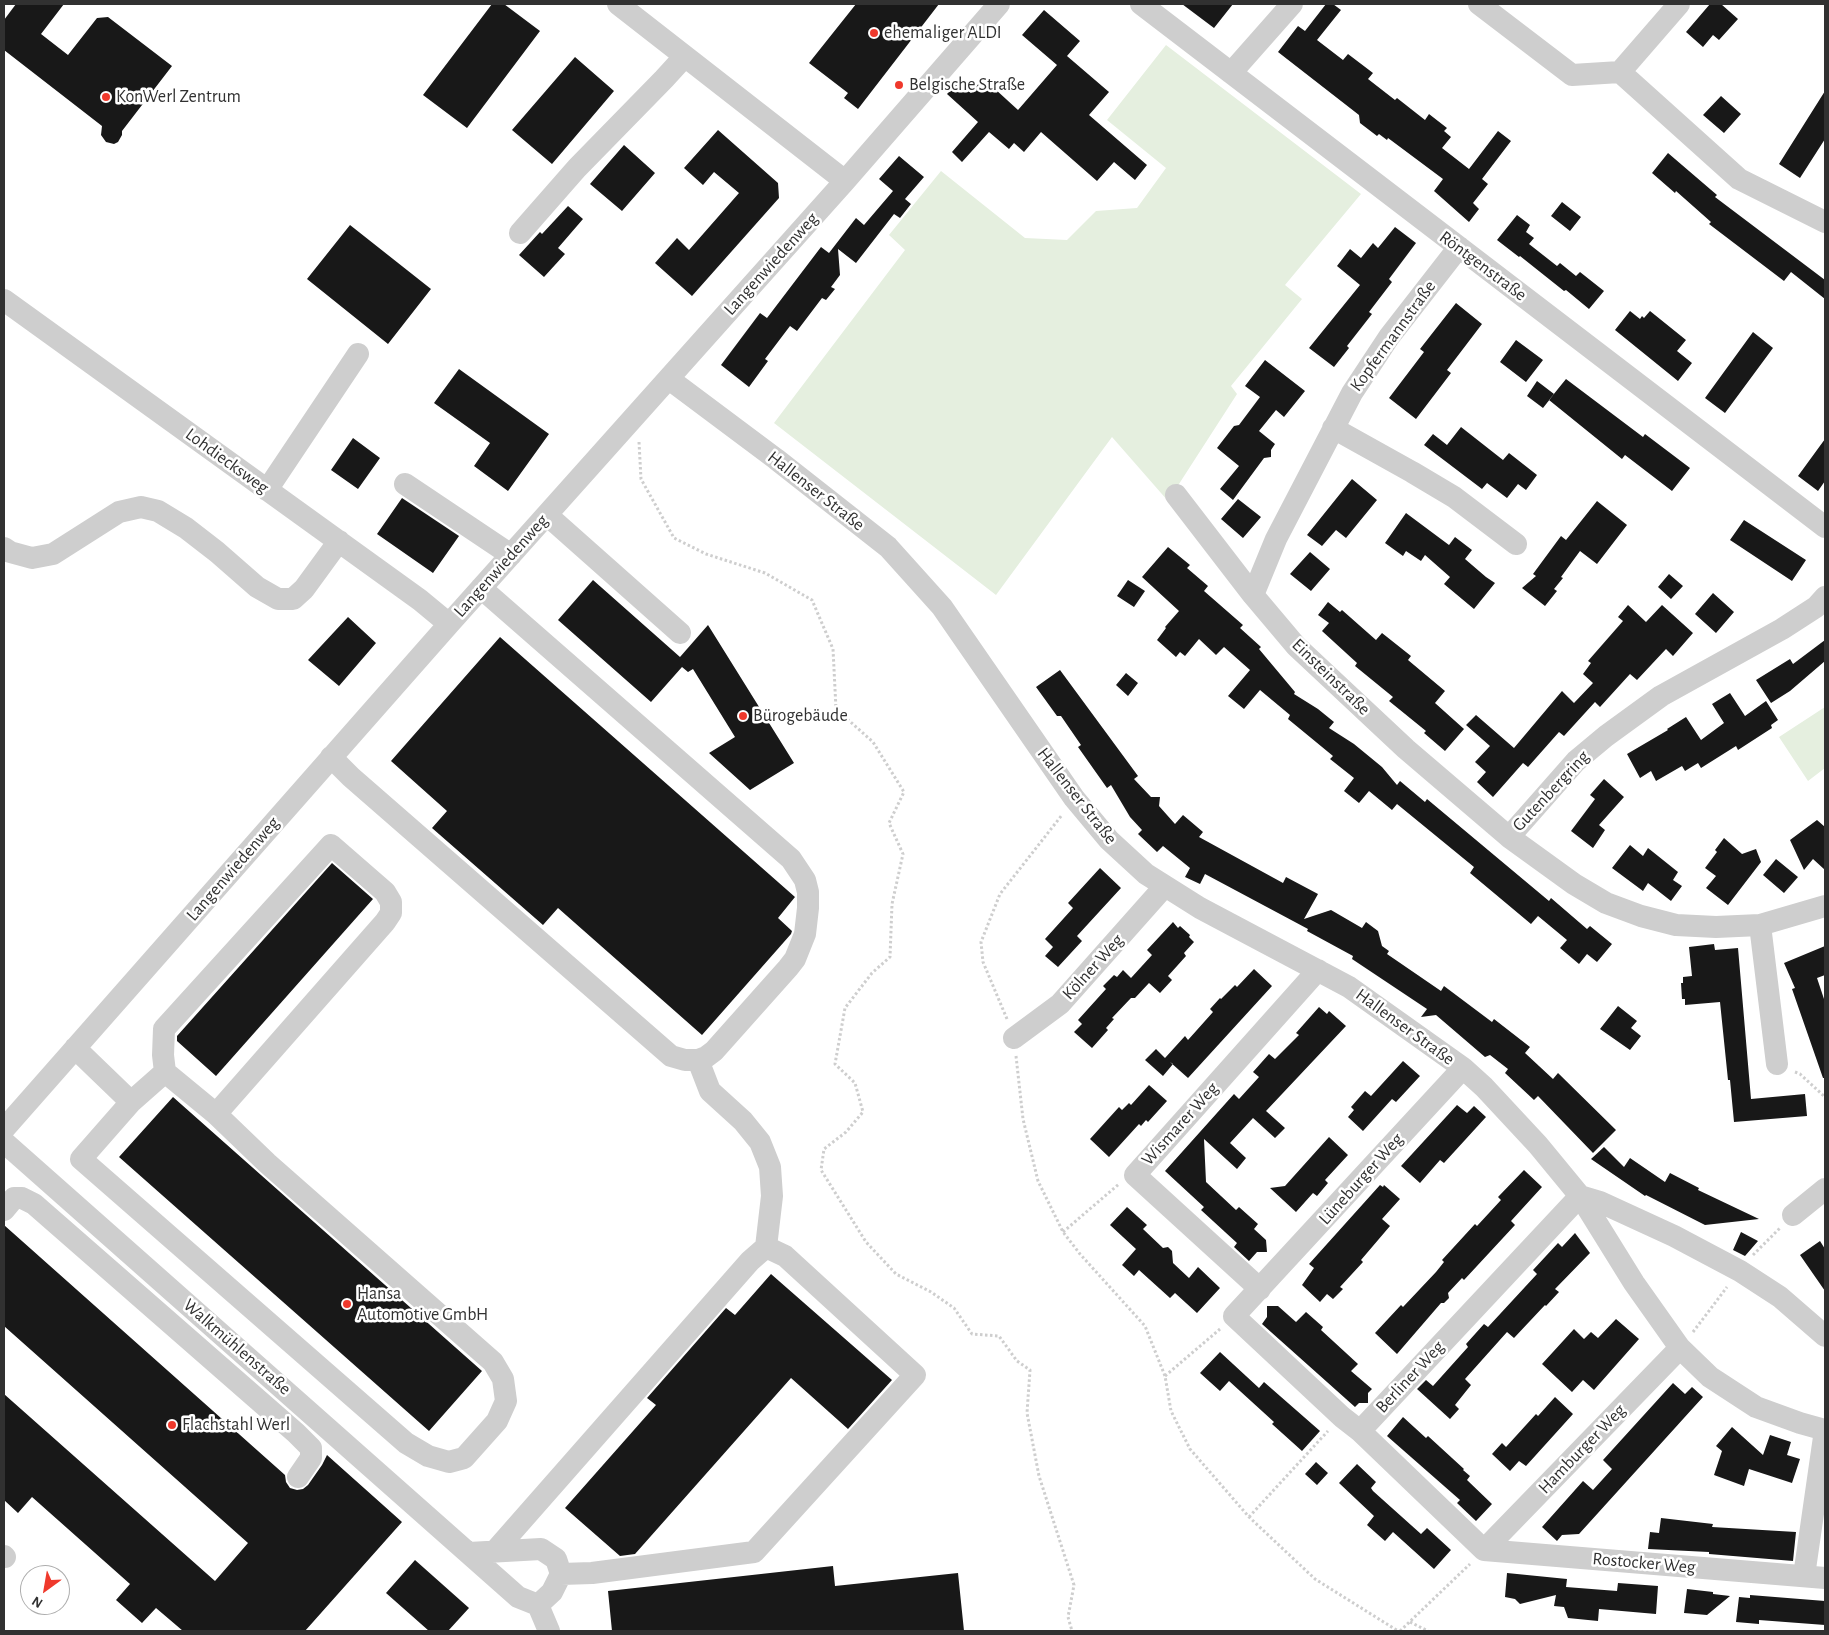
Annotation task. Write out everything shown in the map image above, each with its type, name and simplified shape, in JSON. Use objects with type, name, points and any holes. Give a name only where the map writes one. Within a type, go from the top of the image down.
[{"type":"street","name":"Langenwiedenweg","points":[[4,1129],[449,624],[845,181],[999,4]]},
{"type":"street","name":"Röntgenstraße","points":[[1141,4],[1825,527]]},
{"type":"street","points":[[1231,73],[1292,4]]},
{"type":"street","points":[[1479,4],[1572,76],[1620,72],[1679,4]]},
{"type":"street","points":[[625,6],[685,56],[845,181]]},
{"type":"street","points":[[520,233],[577,168],[685,56]]},
{"type":"street","points":[[1620,72],[1739,179],[1825,222]]},
{"type":"street","name":"Kopfermannstraße","points":[[1253,596],[1276,538],[1352,393],[1389,337],[1459,247]]},
{"type":"street","name":"Lohdiecksweg","points":[[4,300],[339,541],[420,600],[449,624]]},
{"type":"street","points":[[267,490],[358,354]]},
{"type":"street","name":"Hallenser Straße","points":[[669,378],[888,547],[942,607],[1074,798],[1109,840],[1146,874],[1200,908],[1349,987],[1462,1068],[1484,1087],[1538,1145],[1580,1196],[1634,1283],[1680,1348],[1710,1377],[1756,1406],[1800,1423],[1825,1430]]},
{"type":"street","points":[[1333,428],[1454,497],[1516,544]]},
{"type":"street","points":[[405,484],[511,555]]},
{"type":"street","name":"Einsteinstraße","points":[[1176,495],[1253,596],[1296,646],[1406,749],[1509,837]]},
{"type":"street","points":[[4,548],[10,552],[32,558],[53,554],[119,512],[141,507],[158,510],[186,528],[217,552],[257,587],[278,599],[293,599],[304,589],[339,541]]},
{"type":"street","points":[[547,515],[680,633]]},
{"type":"street","points":[[331,758],[671,1056],[685,1060],[698,1060],[714,1051],[788,968],[795,959],[803,940],[807,920],[808,892],[805,880],[791,859],[481,588]]},
{"type":"street","name":"Gutenbergring","points":[[1825,598],[1816,607],[1782,629],[1661,696],[1606,736],[1576,761],[1509,837],[1539,860],[1606,903],[1641,916],[1676,925],[1716,927],[1760,925],[1825,906]]},
{"type":"street","points":[[165,1072],[131,1102],[81,1159],[406,1443],[428,1456],[449,1462],[464,1458],[497,1421],[506,1400],[503,1379],[493,1362],[267,1163],[216,1114],[165,1072],[163,1055],[164,1029],[331,845],[385,892],[391,902],[391,913],[216,1114]]},
{"type":"street","name":"Kölner Weg","points":[[1014,1038],[1060,1004],[1164,887]]},
{"type":"street","points":[[1760,925],[1777,1064]]},
{"type":"street","name":"Wismarer Weg","points":[[1260,1289],[1135,1175],[1318,970]]},
{"type":"street","points":[[75,1048],[131,1102]]},
{"type":"street","points":[[495,1551],[750,1261],[766,1247],[772,1196],[770,1167],[760,1142],[743,1120],[710,1091],[698,1060]]},
{"type":"street","name":"Lüneburger Weg","points":[[1260,1289],[1462,1068]]},
{"type":"street","name":"Walkmühlenstraße","points":[[4,1142],[518,1596],[538,1605]]},
{"type":"street","points":[[1793,1215],[1825,1189]]},
{"type":"street","points":[[1580,1196],[1600,1202],[1674,1236],[1746,1263],[1780,1297],[1825,1336]]},
{"type":"street","name":"Berliner Weg","points":[[1360,1431],[1580,1196]]},
{"type":"street","points":[[7,1199],[22,1198],[34,1204],[312,1448],[311,1458],[298,1477]]},
{"type":"street","points":[[561,1574],[592,1573],[754,1552],[915,1375],[785,1256],[766,1247]]},
{"type":"street","points":[[1260,1289],[1234,1316],[1342,1417],[1360,1431],[1484,1550]]},
{"type":"street","name":"Hamburger Weg","points":[[1484,1550],[1680,1348]]},
{"type":"street","name":"Rostocker Weg","points":[[1484,1550],[1815,1577],[1825,1430]]},
{"type":"street","points":[[469,1552],[541,1548],[556,1559],[561,1574],[552,1592],[538,1605],[549,1631]]},
{"type":"path","points":[[637,414],[641,479],[674,538],[706,554],[765,573],[812,600],[833,649],[836,710],[873,742],[904,792],[890,824],[903,854],[892,904],[890,957],[872,973],[845,1008],[835,1064],[855,1083],[863,1112],[846,1132],[824,1149],[821,1170],[866,1242],[896,1274],[931,1292],[954,1308],[972,1334],[999,1336],[1017,1361],[1030,1370],[1027,1413],[1039,1476],[1074,1585],[1068,1617],[1072,1631]]},
{"type":"path","points":[[1074,798],[1000,894],[981,942],[982,962],[1014,1038],[1023,1119],[1038,1181],[1063,1232],[1080,1254],[1145,1326],[1165,1376],[1172,1411],[1190,1449],[1249,1517],[1315,1579],[1399,1631],[1484,1550]]},
{"type":"path","points":[[1777,1064],[1800,1074],[1825,1097]]},
{"type":"path","points":[[1063,1232],[1127,1178],[1135,1175]]},
{"type":"path","points":[[1680,1348],[1746,1263],[1793,1215]]},
{"type":"path","points":[[1165,1376],[1234,1316]]},
{"type":"path","points":[[1249,1517],[1342,1417]]},
{"type":"path","points":[[1410,1622],[1428,1631]]},
{"type":"green space","points":[[1166,45],[1361,194],[1285,285],[1302,299],[1231,386],[1237,394],[1168,501],[1112,437],[996,595],[774,423],[905,250],[889,235],[941,171],[1025,238],[1067,240],[1096,211],[1137,208],[1166,168],[1107,120]]},
{"type":"green space","points":[[1825,707],[1825,768],[1808,781],[1779,737]]},
{"type":"building","name":"KonWerl Zentrum","points":[[16,4],[64,4],[41,34],[68,55],[97,18],[108,17],[172,66],[122,131],[118,142],[114,144],[106,142],[101,135],[102,126],[4,50],[4,20]]},
{"type":"building","points":[[492,4],[504,4],[540,31],[467,128],[423,95]]},
{"type":"building","name":"ehemaliger ALDI","points":[[856,4],[939,4],[858,109],[844,98],[848,93],[809,63]]},
{"type":"building","points":[[1182,4],[1233,4],[1214,28]]},
{"type":"building","points":[[1326,4],[1333,4],[1341,10],[1317,40],[1343,60],[1348,54],[1373,73],[1368,79],[1395,100],[1397,98],[1425,120],[1429,114],[1447,128],[1444,131],[1451,137],[1442,148],[1469,169],[1498,131],[1511,141],[1482,179],[1488,184],[1473,203],[1479,209],[1469,222],[1434,191],[1443,179],[1388,138],[1387,140],[1379,134],[1377,136],[1360,123],[1359,115],[1278,52],[1298,26],[1305,31]]},
{"type":"building","points":[[1710,4],[1721,4],[1738,19],[1719,40],[1713,35],[1703,47],[1686,32]]},
{"type":"building","points":[[1044,10],[1080,41],[1067,56],[1109,92],[1089,115],[1147,165],[1135,180],[1114,162],[1097,181],[1041,132],[1024,152],[1014,143],[1009,149],[989,132],[962,162],[952,152],[978,122],[947,94],[958,82],[971,93],[983,78],[1018,110],[1057,65],[1022,35]]},
{"type":"building","points":[[575,57],[614,91],[552,164],[512,130]]},
{"type":"building","points":[[1825,91],[1825,139],[1800,178],[1779,164]]},
{"type":"building","points":[[1721,96],[1741,114],[1724,133],[1703,115]]},
{"type":"building","points":[[718,130],[778,183],[779,198],[692,296],[655,263],[677,238],[689,250],[739,193],[714,172],[703,185],[684,168]]},
{"type":"building","points":[[624,145],[655,173],[622,211],[590,184]]},
{"type":"building","points":[[1668,153],[1717,195],[1715,197],[1825,280],[1825,299],[1791,272],[1784,281],[1709,224],[1711,222],[1652,173]]},
{"type":"building","points":[[899,156],[924,177],[905,199],[911,204],[900,218],[894,214],[856,263],[838,249],[840,275],[831,287],[835,289],[826,300],[822,298],[797,331],[790,326],[765,359],[768,361],[749,387],[721,365],[760,313],[767,318],[821,247],[829,253],[856,218],[864,225],[893,191],[879,179]]},
{"type":"building","points":[[1562,202],[1581,217],[1570,231],[1551,216]]},
{"type":"building","points":[[568,206],[583,219],[558,248],[565,254],[544,277],[519,255]]},
{"type":"building","points":[[1517,215],[1530,225],[1526,232],[1534,238],[1529,244],[1557,266],[1560,263],[1576,276],[1580,272],[1604,291],[1589,309],[1497,240]]},
{"type":"building","points":[[350,225],[431,289],[388,344],[307,279]]},
{"type":"building","points":[[1395,227],[1416,243],[1389,279],[1392,282],[1369,312],[1372,314],[1347,346],[1349,348],[1334,367],[1309,348],[1360,285],[1337,266],[1350,249],[1361,258],[1373,243],[1378,248]]},
{"type":"building","points":[[1456,303],[1482,324],[1447,370],[1451,373],[1416,419],[1389,398],[1424,352],[1420,349]]},
{"type":"building","points":[[1630,311],[1640,319],[1642,316],[1644,318],[1650,311],[1686,340],[1677,351],[1692,363],[1678,381],[1615,330]]},
{"type":"building","points":[[1753,332],[1773,348],[1725,413],[1705,398]]},
{"type":"building","points":[[1516,340],[1543,360],[1526,382],[1500,362]]},
{"type":"building","points":[[1265,360],[1305,391],[1284,417],[1276,410],[1259,431],[1275,444],[1271,450],[1271,457],[1264,458],[1233,500],[1220,489],[1239,466],[1217,448],[1234,426],[1239,425],[1260,397],[1245,386]]},
{"type":"building","points":[[459,369],[549,434],[508,491],[474,466],[490,443],[434,403]]},
{"type":"building","points":[[1566,379],[1643,437],[1645,434],[1690,468],[1672,491],[1625,455],[1622,459],[1549,400]]},
{"type":"building","points":[[1537,381],[1554,394],[1543,408],[1527,396]]},
{"type":"building","points":[[1461,427],[1503,460],[1509,453],[1537,475],[1526,490],[1518,484],[1507,498],[1487,483],[1482,489],[1424,445],[1433,434],[1447,445]]},
{"type":"building","points":[[353,438],[380,458],[358,489],[331,470]]},
{"type":"building","points":[[1825,439],[1825,481],[1818,491],[1798,476]]},
{"type":"building","points":[[1352,479],[1377,500],[1346,538],[1336,530],[1322,546],[1307,535]]},
{"type":"building","points":[[402,498],[459,536],[433,573],[377,534]]},
{"type":"building","points":[[1238,499],[1261,517],[1243,538],[1221,519]]},
{"type":"building","points":[[1597,501],[1627,525],[1597,564],[1580,551],[1554,589],[1557,591],[1545,606],[1522,588],[1536,576],[1533,574],[1561,536],[1566,540]]},
{"type":"building","points":[[1406,513],[1449,545],[1455,537],[1472,550],[1465,559],[1495,583],[1474,609],[1444,584],[1450,577],[1425,555],[1421,561],[1406,551],[1403,556],[1385,543]]},
{"type":"building","points":[[1744,520],[1806,560],[1792,581],[1730,540]]},
{"type":"building","points":[[1168,547],[1190,565],[1187,568],[1208,586],[1204,591],[1243,625],[1240,628],[1261,647],[1259,649],[1295,692],[1294,694],[1334,722],[1329,728],[1354,744],[1382,767],[1397,785],[1400,781],[1425,802],[1427,799],[1549,901],[1551,898],[1587,929],[1590,926],[1612,944],[1597,962],[1587,954],[1579,964],[1560,948],[1567,940],[1538,916],[1531,924],[1470,873],[1474,867],[1397,804],[1392,810],[1369,791],[1359,803],[1344,791],[1354,778],[1330,759],[1333,756],[1288,719],[1290,715],[1260,690],[1244,709],[1228,696],[1250,670],[1224,647],[1216,655],[1199,639],[1185,656],[1180,652],[1176,657],[1157,640],[1179,611],[1142,577]]},
{"type":"building","points":[[1310,552],[1330,569],[1311,591],[1290,574]]},
{"type":"building","points":[[1669,574],[1683,586],[1671,599],[1658,587]]},
{"type":"building","points":[[593,580],[680,657],[708,625],[794,763],[750,790],[709,753],[735,737],[693,669],[688,672],[682,667],[651,702],[558,620]]},
{"type":"building","points":[[1128,580],[1145,591],[1134,607],[1117,596]]},
{"type":"building","points":[[1713,593],[1734,612],[1716,633],[1695,614]]},
{"type":"building","points":[[1328,602],[1340,612],[1342,610],[1376,640],[1382,633],[1411,656],[1408,660],[1445,691],[1435,703],[1464,729],[1445,751],[1424,733],[1426,731],[1389,701],[1393,697],[1355,666],[1357,663],[1322,631],[1329,623],[1318,615]]},
{"type":"building","points":[[1628,605],[1646,622],[1662,605],[1693,633],[1673,656],[1666,649],[1637,680],[1630,674],[1600,707],[1595,702],[1564,736],[1559,732],[1528,767],[1523,763],[1493,797],[1477,782],[1486,772],[1475,762],[1490,746],[1466,725],[1476,715],[1514,748],[1562,691],[1574,703],[1593,683],[1583,674],[1591,663],[1588,661],[1623,621],[1618,617]]},
{"type":"building","points":[[348,617],[376,643],[339,686],[308,660]]},
{"type":"building","points":[[500,637],[795,897],[778,918],[792,931],[791,934],[702,1035],[558,908],[543,925],[432,828],[447,811],[391,761]]},
{"type":"building","points":[[1825,640],[1825,661],[1790,691],[1771,703],[1756,680],[1790,659],[1793,664]]},
{"type":"building","points":[[1060,670],[1138,776],[1134,779],[1151,797],[1160,797],[1159,806],[1175,824],[1183,815],[1203,832],[1199,837],[1283,883],[1286,877],[1318,894],[1304,919],[1331,910],[1362,928],[1366,922],[1378,931],[1382,946],[1389,951],[1387,954],[1441,991],[1444,986],[1492,1022],[1494,1019],[1530,1047],[1525,1053],[1553,1079],[1558,1073],[1616,1130],[1593,1153],[1538,1096],[1534,1100],[1505,1073],[1508,1069],[1490,1055],[1485,1057],[1436,1015],[1421,1017],[1427,1009],[1352,959],[1353,956],[1307,931],[1308,929],[1205,874],[1200,884],[1185,877],[1190,868],[1163,846],[1157,852],[1138,834],[1142,830],[1130,817],[1111,785],[1107,788],[1078,747],[1081,745],[1061,716],[1057,716],[1036,687]]},
{"type":"building","points":[[1126,673],[1138,683],[1128,696],[1116,685]]},
{"type":"building","points":[[1730,693],[1745,716],[1766,701],[1778,720],[1771,725],[1772,728],[1738,750],[1736,746],[1701,768],[1698,763],[1685,771],[1682,766],[1656,781],[1651,771],[1640,778],[1627,754],[1686,717],[1701,740],[1724,723],[1712,704]]},
{"type":"building","points":[[1604,779],[1624,797],[1599,825],[1605,830],[1593,848],[1571,831],[1595,799],[1590,795]]},
{"type":"building","points":[[1817,820],[1825,827],[1825,870],[1813,859],[1804,870],[1790,840]]},
{"type":"building","points":[[1724,838],[1742,854],[1756,849],[1761,862],[1728,905],[1706,888],[1716,876],[1705,868],[1717,852],[1715,850]]},
{"type":"building","points":[[1630,845],[1643,856],[1648,848],[1678,872],[1673,880],[1682,886],[1671,901],[1648,883],[1643,891],[1612,868]]},
{"type":"building","points":[[1776,859],[1798,877],[1784,893],[1763,875]]},
{"type":"building","points":[[332,863],[373,899],[216,1076],[177,1041],[177,1036]]},
{"type":"building","points":[[1100,868],[1121,888],[1077,936],[1082,941],[1058,967],[1045,956],[1053,947],[1045,939],[1073,908],[1068,903]]},
{"type":"building","points":[[1173,922],[1178,928],[1180,926],[1190,935],[1189,937],[1194,942],[1184,953],[1186,956],[1168,976],[1172,980],[1160,993],[1149,983],[1135,998],[1131,998],[1112,1018],[1114,1019],[1106,1028],[1108,1030],[1092,1048],[1074,1032],[1082,1024],[1078,1020],[1106,989],[1103,986],[1114,975],[1117,977],[1123,970],[1131,978],[1152,955],[1147,950]]},
{"type":"building","points":[[1714,944],[1715,950],[1738,948],[1751,1099],[1805,1094],[1807,1116],[1734,1122],[1720,1002],[1685,1005],[1685,999],[1682,999],[1681,983],[1683,983],[1683,977],[1692,976],[1689,947]]},
{"type":"building","points":[[1825,946],[1825,975],[1817,978],[1825,1002],[1825,1078],[1823,1078],[1792,989],[1795,988],[1784,963]]},
{"type":"building","points":[[1254,969],[1272,986],[1188,1078],[1173,1064],[1163,1076],[1145,1060],[1156,1049],[1165,1058],[1185,1036],[1188,1040],[1213,1012],[1210,1009],[1220,998],[1235,985],[1237,987]]},
{"type":"building","points":[[1618,1006],[1637,1021],[1631,1028],[1641,1036],[1630,1050],[1600,1029]]},
{"type":"building","points":[[1319,1007],[1327,1014],[1329,1011],[1346,1026],[1266,1111],[1285,1128],[1275,1138],[1253,1118],[1230,1143],[1246,1158],[1237,1169],[1204,1139],[1206,1182],[1236,1210],[1239,1207],[1258,1224],[1254,1229],[1266,1240],[1267,1252],[1257,1252],[1249,1261],[1234,1247],[1237,1243],[1201,1210],[1204,1207],[1165,1171],[1234,1094],[1239,1099],[1259,1077],[1253,1072],[1269,1054],[1275,1059],[1299,1035],[1296,1033]]},
{"type":"building","points":[[1403,1061],[1420,1076],[1396,1102],[1392,1099],[1363,1131],[1348,1117],[1354,1110],[1351,1107],[1365,1091],[1371,1096]]},
{"type":"building","points":[[1149,1085],[1167,1101],[1148,1122],[1146,1120],[1141,1126],[1139,1124],[1109,1157],[1090,1139],[1119,1107],[1122,1110],[1129,1103],[1131,1105]]},
{"type":"building","name":"Hansa Automotive GmbH","points":[[173,1097],[482,1371],[429,1431],[119,1157]]},
{"type":"building","points":[[1457,1105],[1467,1113],[1474,1106],[1486,1117],[1444,1163],[1440,1160],[1420,1183],[1401,1166]]},
{"type":"building","points":[[1329,1137],[1348,1155],[1325,1180],[1328,1183],[1317,1196],[1313,1193],[1296,1212],[1270,1188],[1285,1186]]},
{"type":"building","points":[[1604,1147],[1624,1167],[1630,1158],[1665,1182],[1670,1173],[1699,1188],[1698,1190],[1759,1219],[1705,1225],[1645,1196],[1591,1159]]},
{"type":"building","points":[[1524,1170],[1542,1187],[1511,1221],[1515,1225],[1464,1280],[1462,1278],[1448,1293],[1449,1298],[1444,1303],[1441,1303],[1397,1354],[1375,1333],[1436,1272],[1444,1262],[1442,1260],[1475,1224],[1477,1226],[1501,1200],[1498,1197]]},
{"type":"building","points":[[1380,1185],[1383,1187],[1384,1185],[1400,1199],[1382,1219],[1390,1226],[1361,1260],[1363,1262],[1340,1287],[1343,1289],[1333,1299],[1327,1294],[1320,1302],[1302,1285],[1314,1268],[1309,1264]]},
{"type":"building","points":[[1127,1207],[1147,1225],[1143,1229],[1163,1248],[1168,1247],[1172,1251],[1173,1263],[1189,1278],[1198,1267],[1220,1288],[1197,1313],[1175,1293],[1170,1298],[1139,1270],[1134,1276],[1122,1265],[1136,1249],[1110,1225]]},
{"type":"building","name":"Flachstahl Werl","points":[[4,1225],[285,1475],[286,1482],[290,1488],[303,1489],[308,1485],[327,1455],[402,1522],[305,1631],[183,1631],[156,1608],[142,1623],[116,1600],[130,1584],[32,1497],[18,1513],[4,1500],[4,1394],[215,1581],[248,1543],[4,1326]]},
{"type":"building","points":[[1741,1232],[1758,1241],[1745,1256],[1733,1250]]},
{"type":"building","points":[[1575,1233],[1590,1253],[1555,1289],[1559,1292],[1546,1306],[1514,1338],[1507,1332],[1465,1379],[1471,1385],[1455,1405],[1459,1409],[1450,1419],[1417,1389],[1426,1380],[1433,1386],[1468,1347],[1466,1344],[1484,1324],[1488,1327],[1537,1274],[1533,1270],[1558,1243],[1562,1247]]},
{"type":"building","points":[[1820,1241],[1825,1249],[1825,1291],[1800,1255]]},
{"type":"building","points":[[771,1274],[892,1380],[848,1429],[791,1378],[635,1554],[620,1556],[565,1508],[656,1405],[647,1398],[726,1308],[735,1315]]},
{"type":"building","points":[[1267,1306],[1278,1306],[1296,1322],[1306,1312],[1323,1327],[1321,1330],[1358,1364],[1351,1371],[1372,1389],[1368,1393],[1368,1403],[1359,1403],[1355,1407],[1262,1324],[1267,1317]]},
{"type":"building","points":[[1616,1319],[1639,1339],[1594,1390],[1583,1380],[1572,1392],[1542,1364],[1574,1329],[1584,1339],[1591,1332],[1598,1338]]},
{"type":"building","points":[[1220,1352],[1259,1388],[1264,1382],[1320,1431],[1302,1451],[1272,1424],[1274,1422],[1229,1381],[1220,1391],[1200,1373]]},
{"type":"building","points":[[1673,1383],[1685,1394],[1692,1387],[1703,1397],[1579,1534],[1562,1535],[1557,1541],[1542,1527],[1583,1481],[1593,1490],[1612,1469],[1603,1460]]},
{"type":"building","points":[[1555,1397],[1573,1414],[1526,1466],[1519,1461],[1510,1471],[1492,1454],[1502,1443],[1506,1447],[1536,1414],[1538,1416]]},
{"type":"building","points":[[1403,1417],[1426,1438],[1428,1436],[1464,1469],[1470,1476],[1467,1480],[1492,1504],[1476,1521],[1457,1503],[1460,1500],[1387,1436]]},
{"type":"building","points":[[1732,1427],[1763,1455],[1770,1435],[1791,1442],[1787,1455],[1800,1459],[1792,1483],[1749,1469],[1744,1486],[1714,1475],[1722,1451],[1716,1446]]},
{"type":"building","points":[[1316,1462],[1328,1473],[1317,1485],[1305,1474]]},
{"type":"building","points":[[1357,1464],[1376,1482],[1371,1488],[1373,1491],[1421,1534],[1427,1528],[1451,1550],[1434,1569],[1393,1532],[1385,1541],[1367,1525],[1374,1516],[1339,1483]]},
{"type":"building","points":[[1661,1518],[1713,1524],[1712,1527],[1796,1532],[1793,1561],[1709,1554],[1709,1552],[1648,1549],[1650,1532],[1659,1533]]},
{"type":"building","points":[[415,1560],[469,1608],[448,1631],[429,1631],[386,1593]]},
{"type":"building","points":[[833,1566],[835,1586],[958,1573],[964,1631],[612,1631],[608,1591]]},
{"type":"building","points":[[1507,1573],[1567,1579],[1566,1587],[1617,1591],[1618,1583],[1658,1586],[1656,1614],[1599,1609],[1598,1621],[1568,1618],[1564,1607],[1554,1606],[1556,1595],[1520,1604],[1515,1599],[1505,1597]]},
{"type":"building","points":[[1687,1589],[1730,1596],[1707,1615],[1684,1613]]},
{"type":"building","points":[[1750,1595],[1825,1601],[1825,1625],[1759,1620],[1759,1624],[1736,1622],[1739,1597],[1750,1598]]},
{"type":"place","name":"ehemaliger ALDI","points":[[874,33]]},
{"type":"place","name":"Belgische Straße","points":[[899,85]]},
{"type":"place","name":"KonWerl Zentrum","points":[[106,97]]},
{"type":"place","name":"Bürogebäude","points":[[743,716]]},
{"type":"place","name":"Hansa Automotive GmbH","points":[[347,1304]]},
{"type":"place","name":"Flachstahl Werl","points":[[172,1425]]}]
